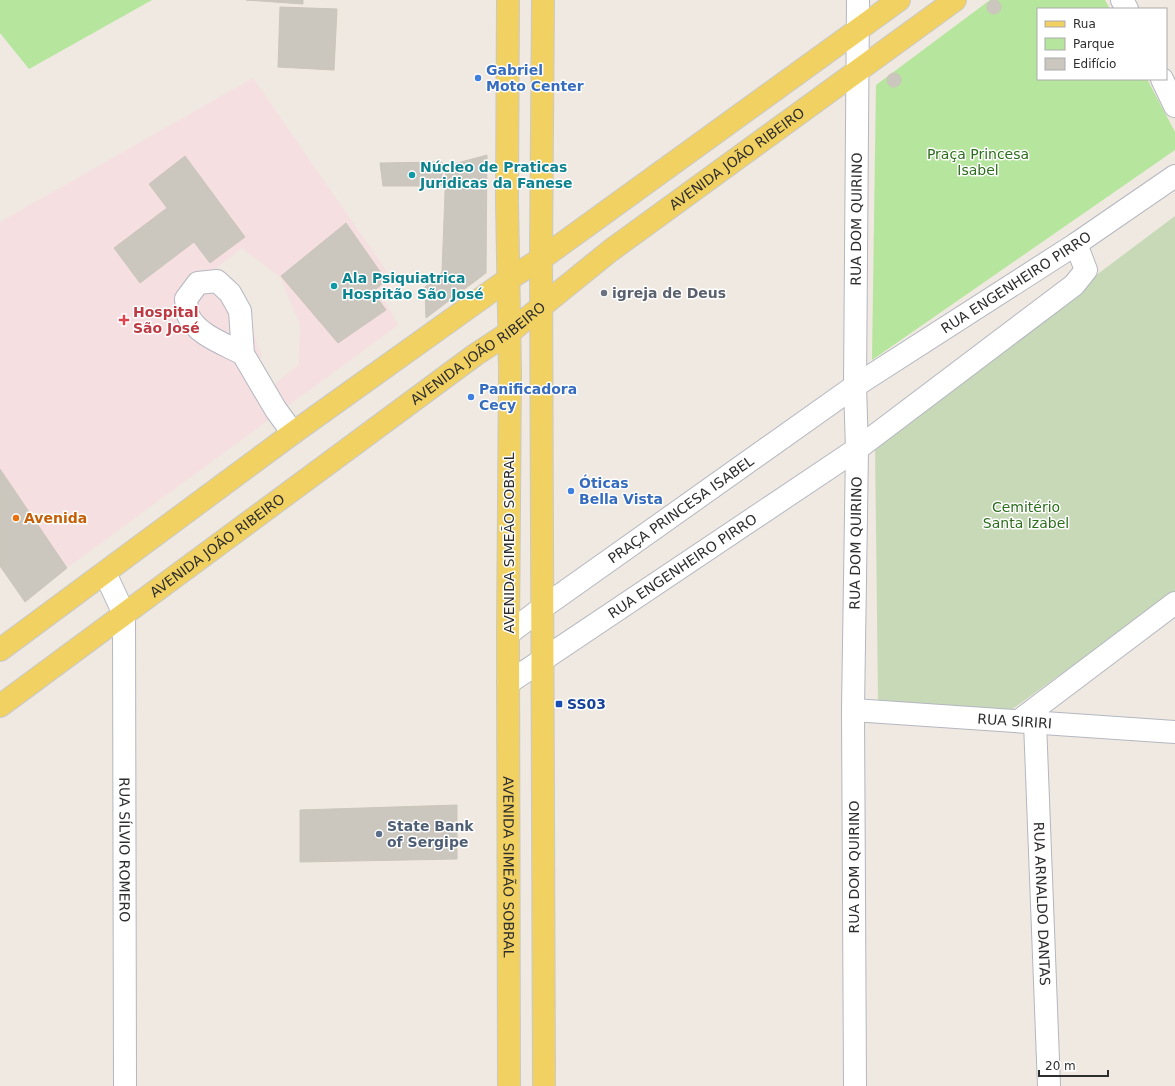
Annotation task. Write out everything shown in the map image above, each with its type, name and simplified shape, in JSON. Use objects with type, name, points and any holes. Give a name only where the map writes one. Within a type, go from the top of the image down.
[{"type":"main road","name":"AVENIDA SIMEÃO SOBRAL","points":[[508,0],[507,280],[510,332],[508,1086]]},
{"type":"main road","points":[[543,0],[541,258],[544,1086]]},
{"type":"main road","points":[[0,650],[294,433],[507,280],[541,258],[586,224],[858,31],[899,0]]},
{"type":"main road","name":"AVENIDA JOÃO RIBEIRO","points":[[0,706],[475,355],[510,332],[542,304],[610,251],[955,0]]},
{"type":"street","name":"RUA DOM QUIRINO","points":[[855,1086],[853,710],[857,448],[855,386],[858,0]]},
{"type":"street","points":[[1162,80],[1175,106]]},
{"type":"street","name":"RUA ENGENHEIRO PIRRO","points":[[855,386],[1076,244],[1175,176]]},
{"type":"street","name":"RUA ENGENHEIRO PIRRO","points":[[508,683],[857,448],[1074,285],[1086,270],[1076,244]]},
{"type":"street","points":[[243,354],[276,410],[294,433]]},
{"type":"street","name":"PRAÇA PRINCESA ISABEL","points":[[508,634],[542,608],[855,386]]},
{"type":"street","points":[[105,573],[124,614]]},
{"type":"street","points":[[1027,721],[1175,603]]},
{"type":"street","name":"RUA SÍLVIO ROMERO","points":[[124,614],[125,1086]]},
{"type":"street","name":"RUA SIRIRI","points":[[853,710],[1175,732]]},
{"type":"street","name":"RUA ARNALDO DANTAS","points":[[1027,721],[1049,1086]]},
{"type":"shaded area","name":"Hospital São José","points":[[253,78],[394,282],[380,292],[398,325],[67,568],[0,469],[0,222]],"holes":[[[185,156],[245,237],[210,263],[194,242],[140,283],[114,248],[167,208],[149,184]],[[346,223],[386,279],[373,292],[386,310],[338,343],[281,276]],[[242,248],[280,277],[300,324],[299,364],[264,393],[249,371],[262,356],[242,304],[214,270]]]},
{"type":"green space","points":[[0,0],[152,0],[29,69],[0,33]]},
{"type":"green space","name":"Praça Princesa Isabel","points":[[990,0],[1105,0],[1109,8],[1037,8],[1037,80],[1148,80],[1175,132],[1175,150],[872,360],[876,85]]},
{"type":"green space","name":"Cemitério Santa Izabel","points":[[1175,216],[1175,592],[1011,710],[878,703],[875,441]]},
{"type":"building","points":[[246,0],[303,0],[303,4]]},
{"type":"building","points":[[991,0],[997,0],[1001,4],[1001,10],[997,14],[991,14],[987,10],[987,4]]},
{"type":"building","points":[[280,7],[337,9],[334,70],[278,67]]},
{"type":"building","points":[[891,73],[897,73],[901,77],[901,83],[897,87],[891,87],[887,83],[887,77]]},
{"type":"building","points":[[487,155],[486,273],[426,318],[425,287],[442,272],[446,166]]},
{"type":"building","points":[[185,156],[245,237],[210,263],[194,242],[140,283],[114,248],[167,208],[149,184]]},
{"type":"building","name":"Núcleo de Praticas Juridicas da Fanese","points":[[442,162],[442,186],[383,186],[380,163]]},
{"type":"building","name":"Ala Psiquiatrica Hospitão São José","points":[[346,223],[386,280],[373,292],[386,310],[338,343],[281,276]]},
{"type":"building","name":"Avenida","points":[[0,469],[67,568],[25,602],[0,566]]},
{"type":"building","name":"State Bank of Sergipe","points":[[457,805],[457,859],[300,862],[300,810]]},
{"type":"place","name":"Gabriel Moto Center","points":[[478,78]]},
{"type":"place","name":"Núcleo de Praticas Juridicas da Fanese","points":[[412,175]]},
{"type":"place","name":"Ala Psiquiatrica Hospitão São José","points":[[334,286]]},
{"type":"place","name":"igreja de Deus","points":[[604,293]]},
{"type":"place","name":"Hospital São José","points":[[124,320]]},
{"type":"place","name":"Panificadora Cecy","points":[[471,397]]},
{"type":"place","name":"Óticas Bella Vista","points":[[571,491]]},
{"type":"place","name":"Avenida","points":[[16,518]]},
{"type":"place","name":"SS03","points":[[559,704]]},
{"type":"place","name":"State Bank of Sergipe","points":[[379,834]]}]
